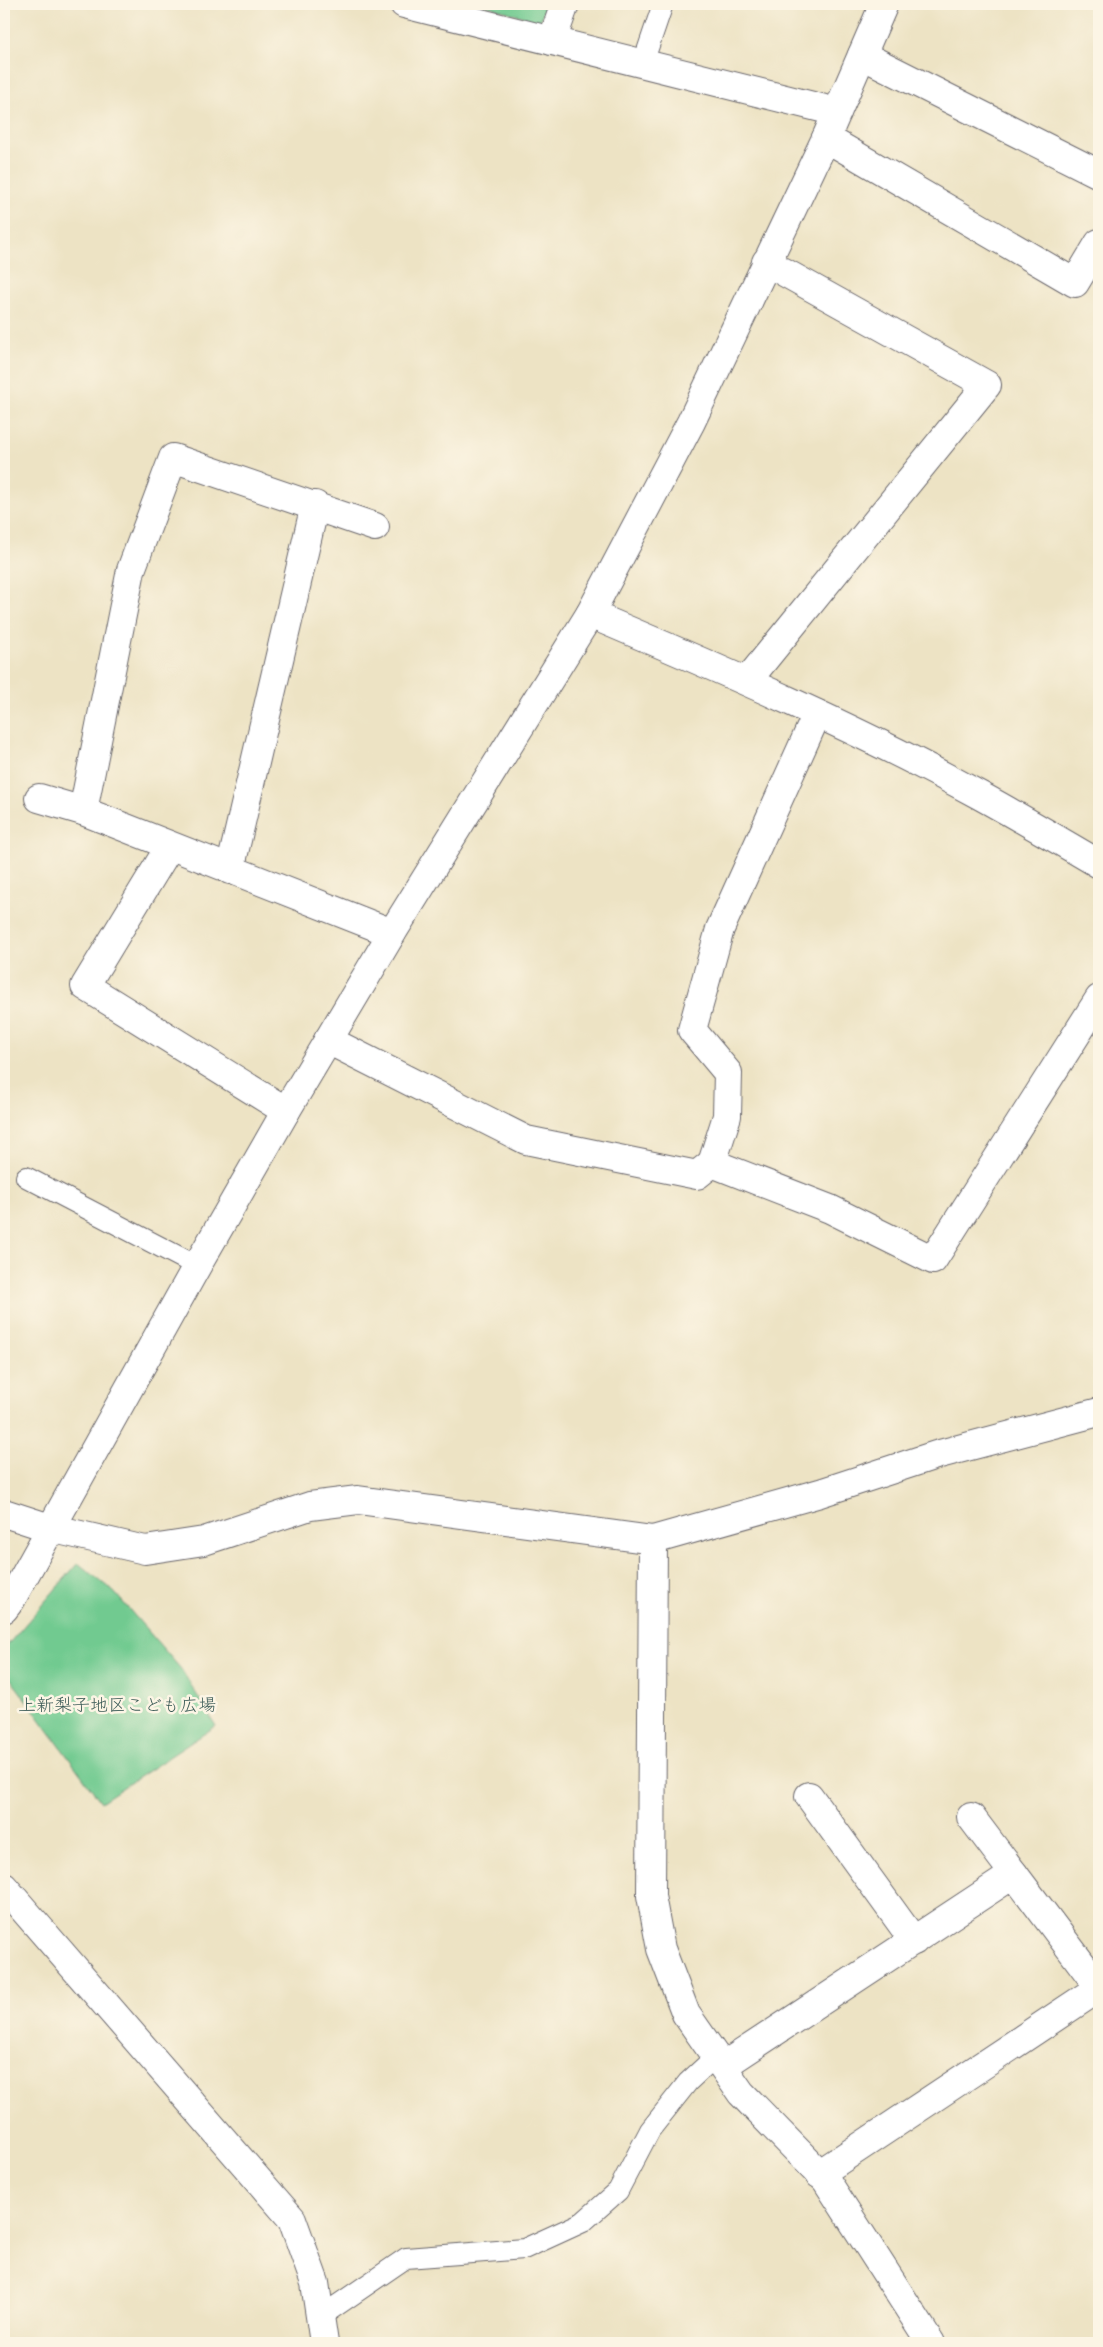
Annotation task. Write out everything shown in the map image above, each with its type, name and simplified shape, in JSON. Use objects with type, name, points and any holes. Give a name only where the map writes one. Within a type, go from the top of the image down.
[{"type":"street","points":[[409,4],[837,112]]},
{"type":"street","points":[[552,40],[565,4]]},
{"type":"street","points":[[4,1609],[11,1600],[197,1266],[286,1111],[392,933],[590,614],[691,422],[826,138],[884,4]]},
{"type":"street","points":[[862,55],[1099,174]]},
{"type":"street","points":[[826,138],[1075,283],[1099,243]]},
{"type":"street","points":[[747,681],[987,385],[766,262]]},
{"type":"street","points":[[84,811],[131,570],[173,458],[375,527]]},
{"type":"street","points":[[230,870],[315,505]]},
{"type":"street","points":[[590,614],[747,681],[817,714],[981,796],[1099,864]]},
{"type":"street","points":[[328,1040],[526,1140],[697,1175],[712,1163],[726,1116],[728,1072],[692,1030],[720,929],[817,714]]},
{"type":"street","points":[[39,798],[84,811],[392,933]]},
{"type":"street","points":[[170,846],[84,986],[286,1111]]},
{"type":"street","points":[[712,1163],[830,1210],[933,1260],[1099,999]]},
{"type":"street","points":[[4,1513],[50,1528],[145,1550],[204,1541],[310,1506],[358,1500],[653,1540],[820,1493],[936,1455],[1099,1412]]},
{"type":"street","points":[[653,1540],[651,1896],[661,1949],[686,2014],[741,2093],[826,2180],[931,2343]]},
{"type":"street","points":[[810,1796],[914,1940]]},
{"type":"street","points":[[819,2174],[1099,1988],[972,1817]]},
{"type":"street","points":[[719,2062],[914,1940],[1014,1874]]},
{"type":"street","points":[[4,1887],[292,2219],[315,2283],[324,2343]]},
{"type":"lane","points":[[643,63],[663,4]]},
{"type":"lane","points":[[26,1177],[197,1266]]},
{"type":"lane","points":[[320,2317],[406,2258],[524,2249],[583,2222],[618,2192],[650,2130],[688,2082],[719,2062]]},
{"type":"green space","points":[[481,4],[546,4],[540,22]]},
{"type":"green space","name":"上新梨子地区こども広場","points":[[78,1563],[114,1592],[181,1669],[216,1726],[101,1802],[4,1670],[4,1649]]}]
